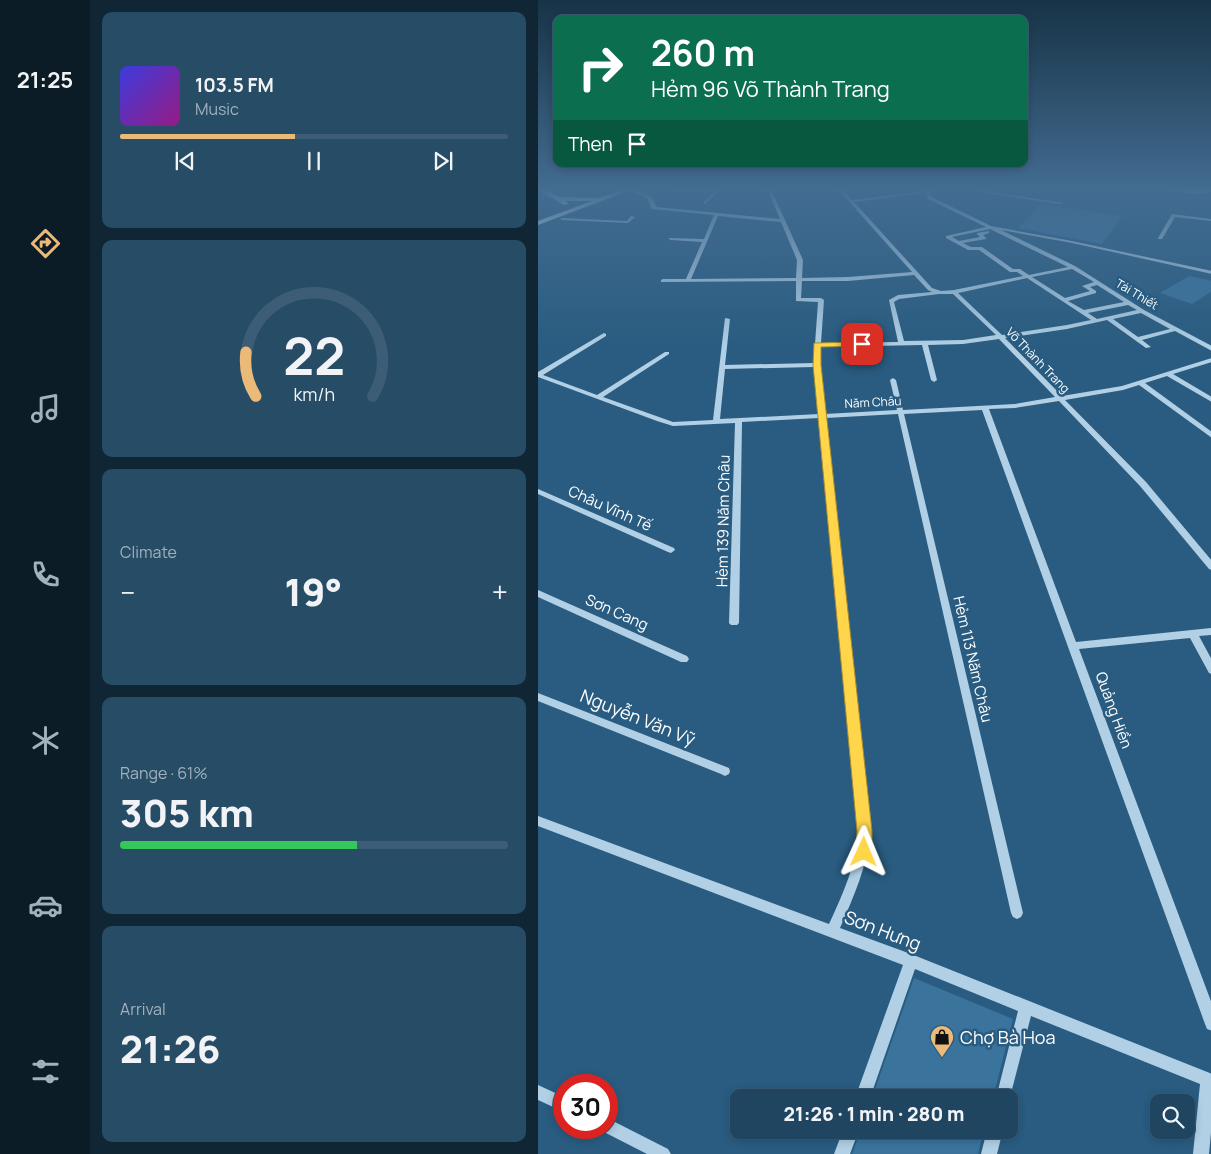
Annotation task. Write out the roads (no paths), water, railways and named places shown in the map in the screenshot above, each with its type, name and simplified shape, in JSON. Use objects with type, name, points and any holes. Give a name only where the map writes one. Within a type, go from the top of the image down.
[{"type":"street","points":[[688,280],[706,241]]},
{"type":"street","points":[[792,241],[800,260],[798,300],[821,300],[817,365],[865,831],[864,852],[858,875],[832,931]]},
{"type":"street","points":[[886,241],[930,289],[940,293]]},
{"type":"street","points":[[954,241],[957,243],[968,241]]},
{"type":"street","name":"Tái Thiết","points":[[1019,241],[1073,267],[1142,311],[1212,349]]},
{"type":"street","points":[[1066,241],[1212,273]]},
{"type":"street","points":[[961,242],[970,249],[980,248],[1012,271],[1018,270],[1084,312],[1096,322]]},
{"type":"street","points":[[901,343],[891,301],[898,297],[954,292],[1073,267]]},
{"type":"street","points":[[663,281],[848,279],[915,273]]},
{"type":"street","points":[[1064,300],[1094,292],[1085,286],[1098,283]]},
{"type":"street","name":"Võ Thành Trang","points":[[954,292],[1062,399],[1142,484],[1212,567]]},
{"type":"street","points":[[1084,312],[1128,302]]},
{"type":"street","points":[[817,345],[925,344],[1002,338],[1096,322],[1142,311]]},
{"type":"street","points":[[716,422],[727,318]]},
{"type":"street","points":[[1109,319],[1148,347]]},
{"type":"street","points":[[1137,339],[1176,329]]},
{"type":"street","points":[[538,375],[604,335]]},
{"type":"street","points":[[925,344],[934,380]]},
{"type":"street","points":[[598,397],[667,353]]},
{"type":"street","name":"Năm Châu","points":[[538,375],[665,422],[716,422],[1015,406],[1062,399],[1141,382],[1200,362],[1212,360]]},
{"type":"street","points":[[1200,362],[1212,369]]},
{"type":"street","points":[[722,367],[817,365]]},
{"type":"street","points":[[1168,374],[1212,400]]},
{"type":"street","points":[[894,380],[900,412]]},
{"type":"street","points":[[1141,382],[1212,436]]},
{"type":"street","name":"Quảng Hiền","points":[[984,408],[1212,1024]]},
{"type":"street","name":"Hẻm 113 Năm Châu","points":[[900,412],[1017,912]]},
{"type":"street","name":"Hẻm 139 Năm Châu","points":[[734,623],[739,420]]},
{"type":"street","name":"Châu Vĩnh Tế","points":[[538,491],[671,550]]},
{"type":"street","name":"Sơn Cang","points":[[538,593],[684,659]]},
{"type":"street","points":[[1072,646],[1212,631]]},
{"type":"street","points":[[1193,634],[1212,670]]},
{"type":"street","name":"Nguyễn Văn Vỹ","points":[[538,697],[725,771]]},
{"type":"street","name":"Sơn Hưng","points":[[538,820],[911,961],[1210,1081]]},
{"type":"street","points":[[865,1089],[911,961]]},
{"type":"street","points":[[1005,1089],[1026,1007]]},
{"type":"street","points":[[1201,1154],[1210,1081]]},
{"type":"street","points":[[538,1092],[553,1100]]},
{"type":"street","points":[[618,1132],[663,1154]]},
{"type":"street","points":[[842,1154],[848,1139]]},
{"type":"street","points":[[989,1154],[993,1139]]},
{"type":"place","name":"Chợ Bà Hoa","points":[[942,1058]]}]
